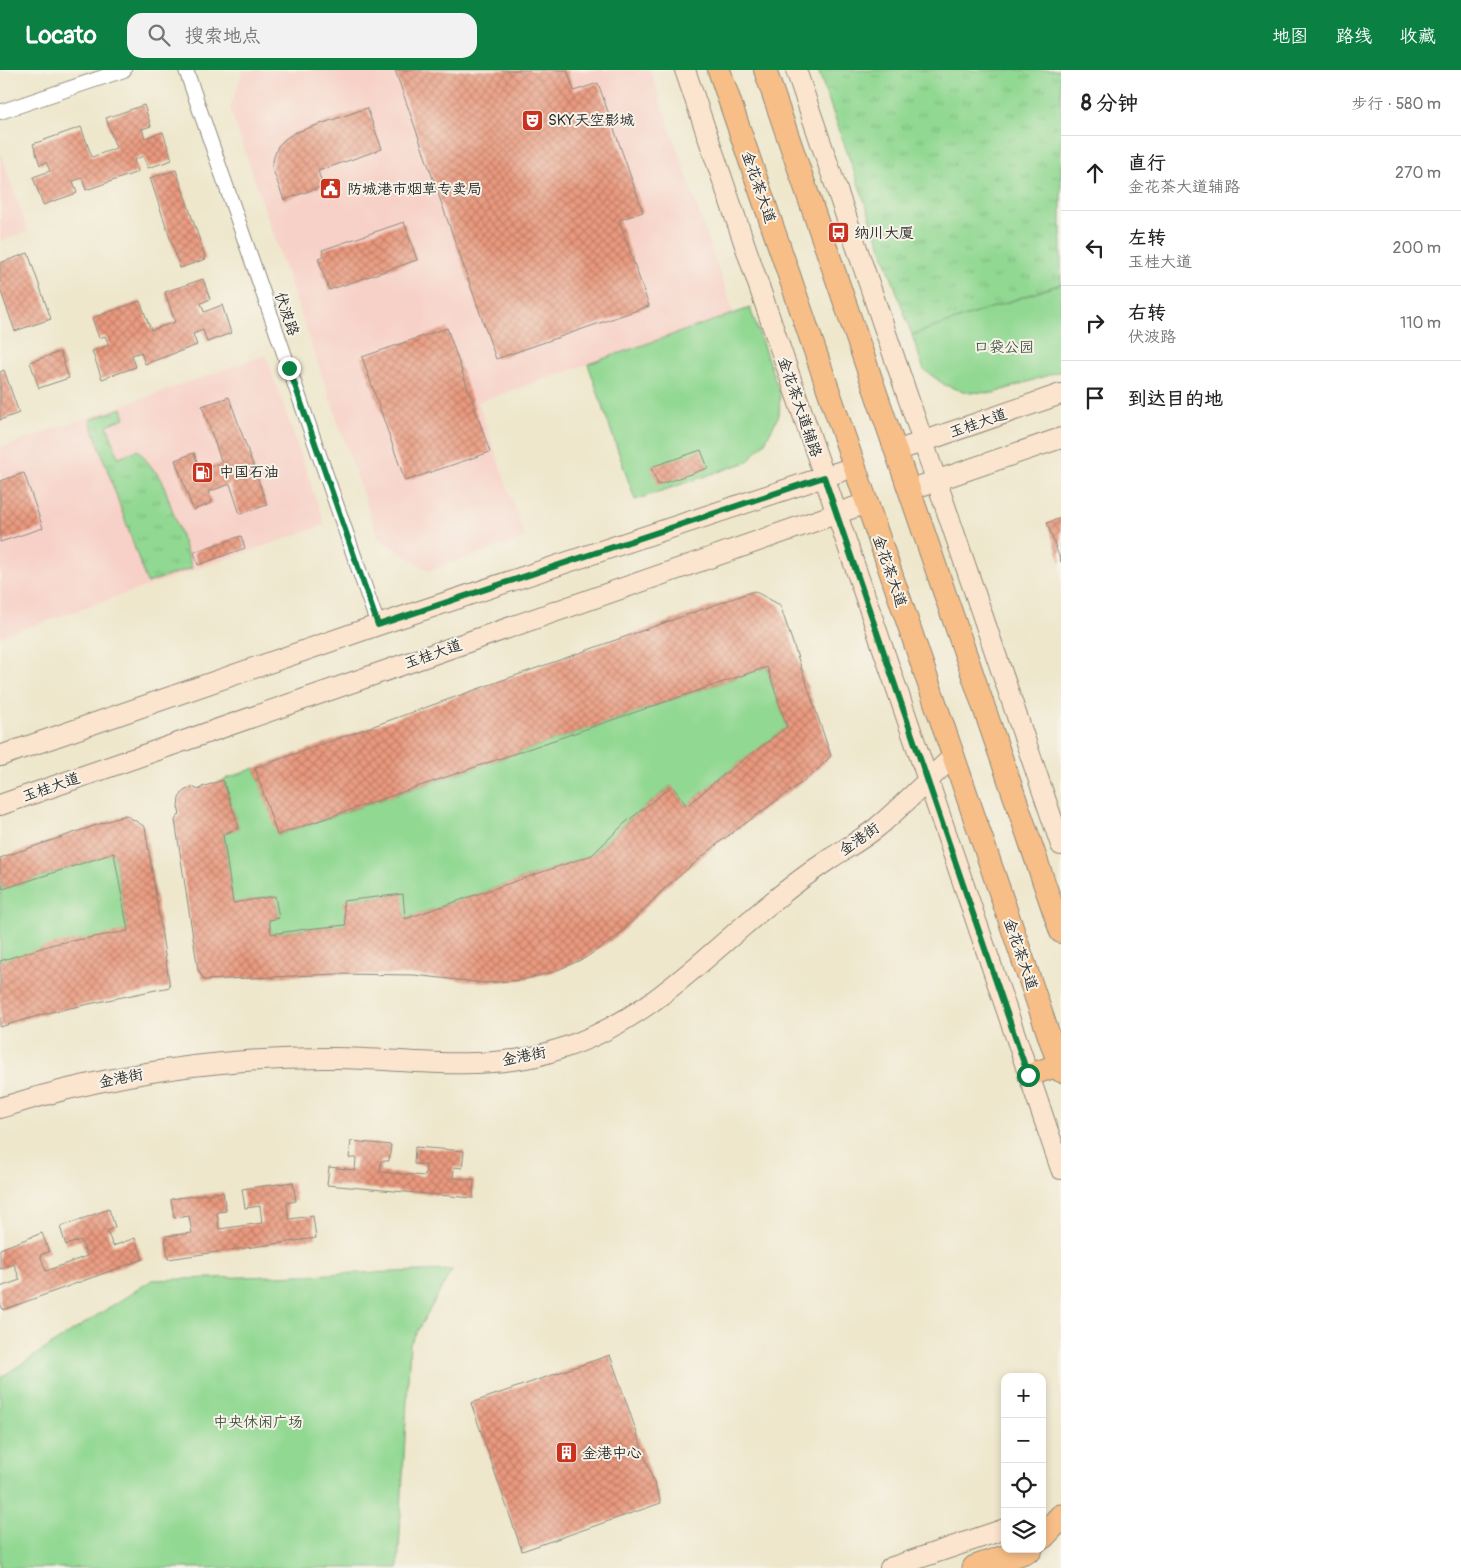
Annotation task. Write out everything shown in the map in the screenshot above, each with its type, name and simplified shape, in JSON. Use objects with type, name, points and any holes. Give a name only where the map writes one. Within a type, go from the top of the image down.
[{"type":"highway","points":[[1046,1533],[1061,1517]]},
{"type":"highway","points":[[1046,1544],[1061,1539]]},
{"type":"highway","points":[[975,1568],[1018,1553]]},
{"type":"main road","name":"金花茶大道","points":[[719,70],[1060,1068]]},
{"type":"main road","points":[[765,70],[1061,932]]},
{"type":"main road","points":[[1028,1075],[1060,1068]]},
{"type":"street","points":[[0,112],[124,70]]},
{"type":"street","name":"伏波路","points":[[186,70],[378,625]]},
{"type":"street","name":"金花茶大道辅路","points":[[685,70],[1061,1169]]},
{"type":"street","points":[[796,70],[1061,844]]},
{"type":"street","name":"玉桂大道","points":[[896,452],[1061,394]]},
{"type":"street","points":[[909,490],[1061,438]]},
{"type":"street","points":[[0,756],[378,625],[854,467]]},
{"type":"street","name":"玉桂大道","points":[[0,805],[867,503]]},
{"type":"street","name":"金港街","points":[[0,1108],[83,1085],[196,1065],[252,1060],[319,1058],[476,1064],[534,1057],[583,1041],[623,1022],[660,998],[771,902],[819,866],[875,829],[953,757]]},
{"type":"street","points":[[1046,1515],[1061,1510]]},
{"type":"street","points":[[890,1568],[1001,1530]]},
{"type":"shaded area","points":[[243,70],[650,70],[734,314],[478,402],[525,538],[429,571],[378,538],[230,109]]},
{"type":"shaded area","points":[[0,152],[28,232],[0,241]]},
{"type":"shaded area","name":"中国石油","points":[[266,355],[325,525],[0,637],[0,448]]},
{"type":"green space","points":[[818,70],[1061,70],[1061,284],[912,335]]},
{"type":"green space","name":"口袋公园","points":[[1061,284],[1061,371],[994,393],[965,392],[945,385],[924,370],[912,335]]},
{"type":"green space","points":[[750,308],[780,394],[779,415],[765,442],[747,462],[635,500],[588,364]]},
{"type":"green space","points":[[122,408],[125,418],[107,425],[118,457],[138,450],[162,480],[192,568],[147,583],[90,420]]},
{"type":"green space","points":[[767,667],[787,727],[717,780],[687,806],[671,786],[625,823],[592,855],[405,919],[402,894],[344,901],[346,925],[271,934],[269,920],[279,918],[275,896],[233,903],[223,834],[239,828],[223,780],[255,768],[278,835]]},
{"type":"green space","points":[[114,853],[128,931],[0,961],[0,880],[3,889]]},
{"type":"green space","name":"中央休闲广场","points":[[452,1270],[410,1344],[398,1568],[0,1568],[0,1378],[152,1280]]},
{"type":"building","points":[[395,70],[567,70],[574,91],[598,83],[643,212],[619,220],[649,306],[496,359]]},
{"type":"building","points":[[144,105],[151,126],[142,129],[145,138],[163,132],[172,160],[148,168],[143,156],[134,160],[138,172],[86,190],[82,178],[73,181],[77,193],[43,205],[33,177],[50,171],[46,162],[40,165],[33,144],[81,127],[92,157],[116,148],[106,118]]},
{"type":"building","points":[[367,108],[382,149],[318,171],[323,186],[284,200],[272,167],[278,146],[294,133]]},
{"type":"building","points":[[176,170],[206,259],[180,268],[150,178]]},
{"type":"building","points":[[404,222],[417,260],[329,290],[318,258],[324,256],[322,250]]},
{"type":"building","points":[[28,253],[51,319],[15,331],[0,289],[0,263]]},
{"type":"building","points":[[203,279],[210,299],[201,303],[204,312],[222,305],[231,333],[207,342],[203,330],[193,334],[197,345],[145,364],[141,352],[132,355],[136,367],[102,379],[92,351],[109,345],[105,336],[99,338],[92,318],[140,301],[151,330],[175,322],[165,292]]},
{"type":"building","points":[[447,328],[490,452],[405,481],[362,357]]},
{"type":"building","points":[[60,352],[69,378],[39,388],[30,362]]},
{"type":"building","points":[[4,370],[19,413],[0,420],[0,372]]},
{"type":"building","points":[[229,397],[267,505],[240,514],[230,484],[208,492],[212,503],[193,510],[175,460],[194,453],[200,470],[222,463],[202,406]]},
{"type":"building","points":[[701,450],[708,468],[658,485],[651,467]]},
{"type":"building","points":[[24,473],[43,528],[0,542],[0,481]]},
{"type":"building","points":[[1061,518],[1061,562],[1047,523]]},
{"type":"building","points":[[241,536],[245,548],[198,565],[194,552]]},
{"type":"building","points":[[754,591],[780,605],[831,756],[812,775],[721,841],[666,887],[619,935],[585,958],[553,972],[521,980],[485,983],[414,975],[337,974],[204,980],[198,970],[175,820],[180,814],[178,807],[179,798],[184,791],[192,787],[199,790],[202,787],[223,780],[239,828],[223,834],[233,903],[275,896],[279,918],[269,920],[271,934],[346,925],[343,901],[403,894],[405,919],[592,855],[625,823],[672,786],[687,806],[717,780],[787,727],[767,667],[277,835],[255,768]]},
{"type":"building","points":[[126,815],[145,827],[170,987],[51,1012],[0,1027],[0,961],[54,944],[128,931],[114,853],[3,889],[0,880],[0,858]]},
{"type":"building","points":[[351,1141],[391,1145],[389,1161],[381,1161],[380,1172],[425,1176],[426,1165],[414,1164],[415,1147],[464,1151],[462,1168],[454,1167],[453,1178],[474,1180],[473,1198],[327,1185],[329,1167],[355,1170],[356,1158],[349,1158]]},
{"type":"building","points":[[293,1182],[296,1201],[287,1203],[289,1219],[313,1216],[316,1238],[168,1259],[165,1236],[192,1233],[189,1216],[174,1218],[171,1199],[223,1192],[226,1211],[217,1212],[219,1229],[262,1223],[260,1206],[245,1208],[242,1189]]},
{"type":"building","points":[[109,1209],[115,1227],[107,1231],[113,1246],[135,1238],[143,1259],[3,1310],[0,1303],[0,1287],[20,1280],[14,1264],[0,1269],[0,1249],[42,1233],[49,1252],[40,1255],[46,1271],[87,1256],[81,1240],[66,1245],[60,1227]]},
{"type":"building","name":"金港中心","points":[[610,1355],[661,1503],[522,1551],[471,1403]]},
{"type":"place","name":"SKY天空影城","points":[[532,120]]},
{"type":"place","name":"防城港市烟草专卖局","points":[[331,189]]},
{"type":"place","name":"纳川大厦","points":[[838,233]]},
{"type":"place","name":"中国石油","points":[[203,472]]},
{"type":"place","name":"金港中心","points":[[566,1453]]},
{"type":"route","points":[[289,368],[378,625],[824,477],[1028,1075]]}]
